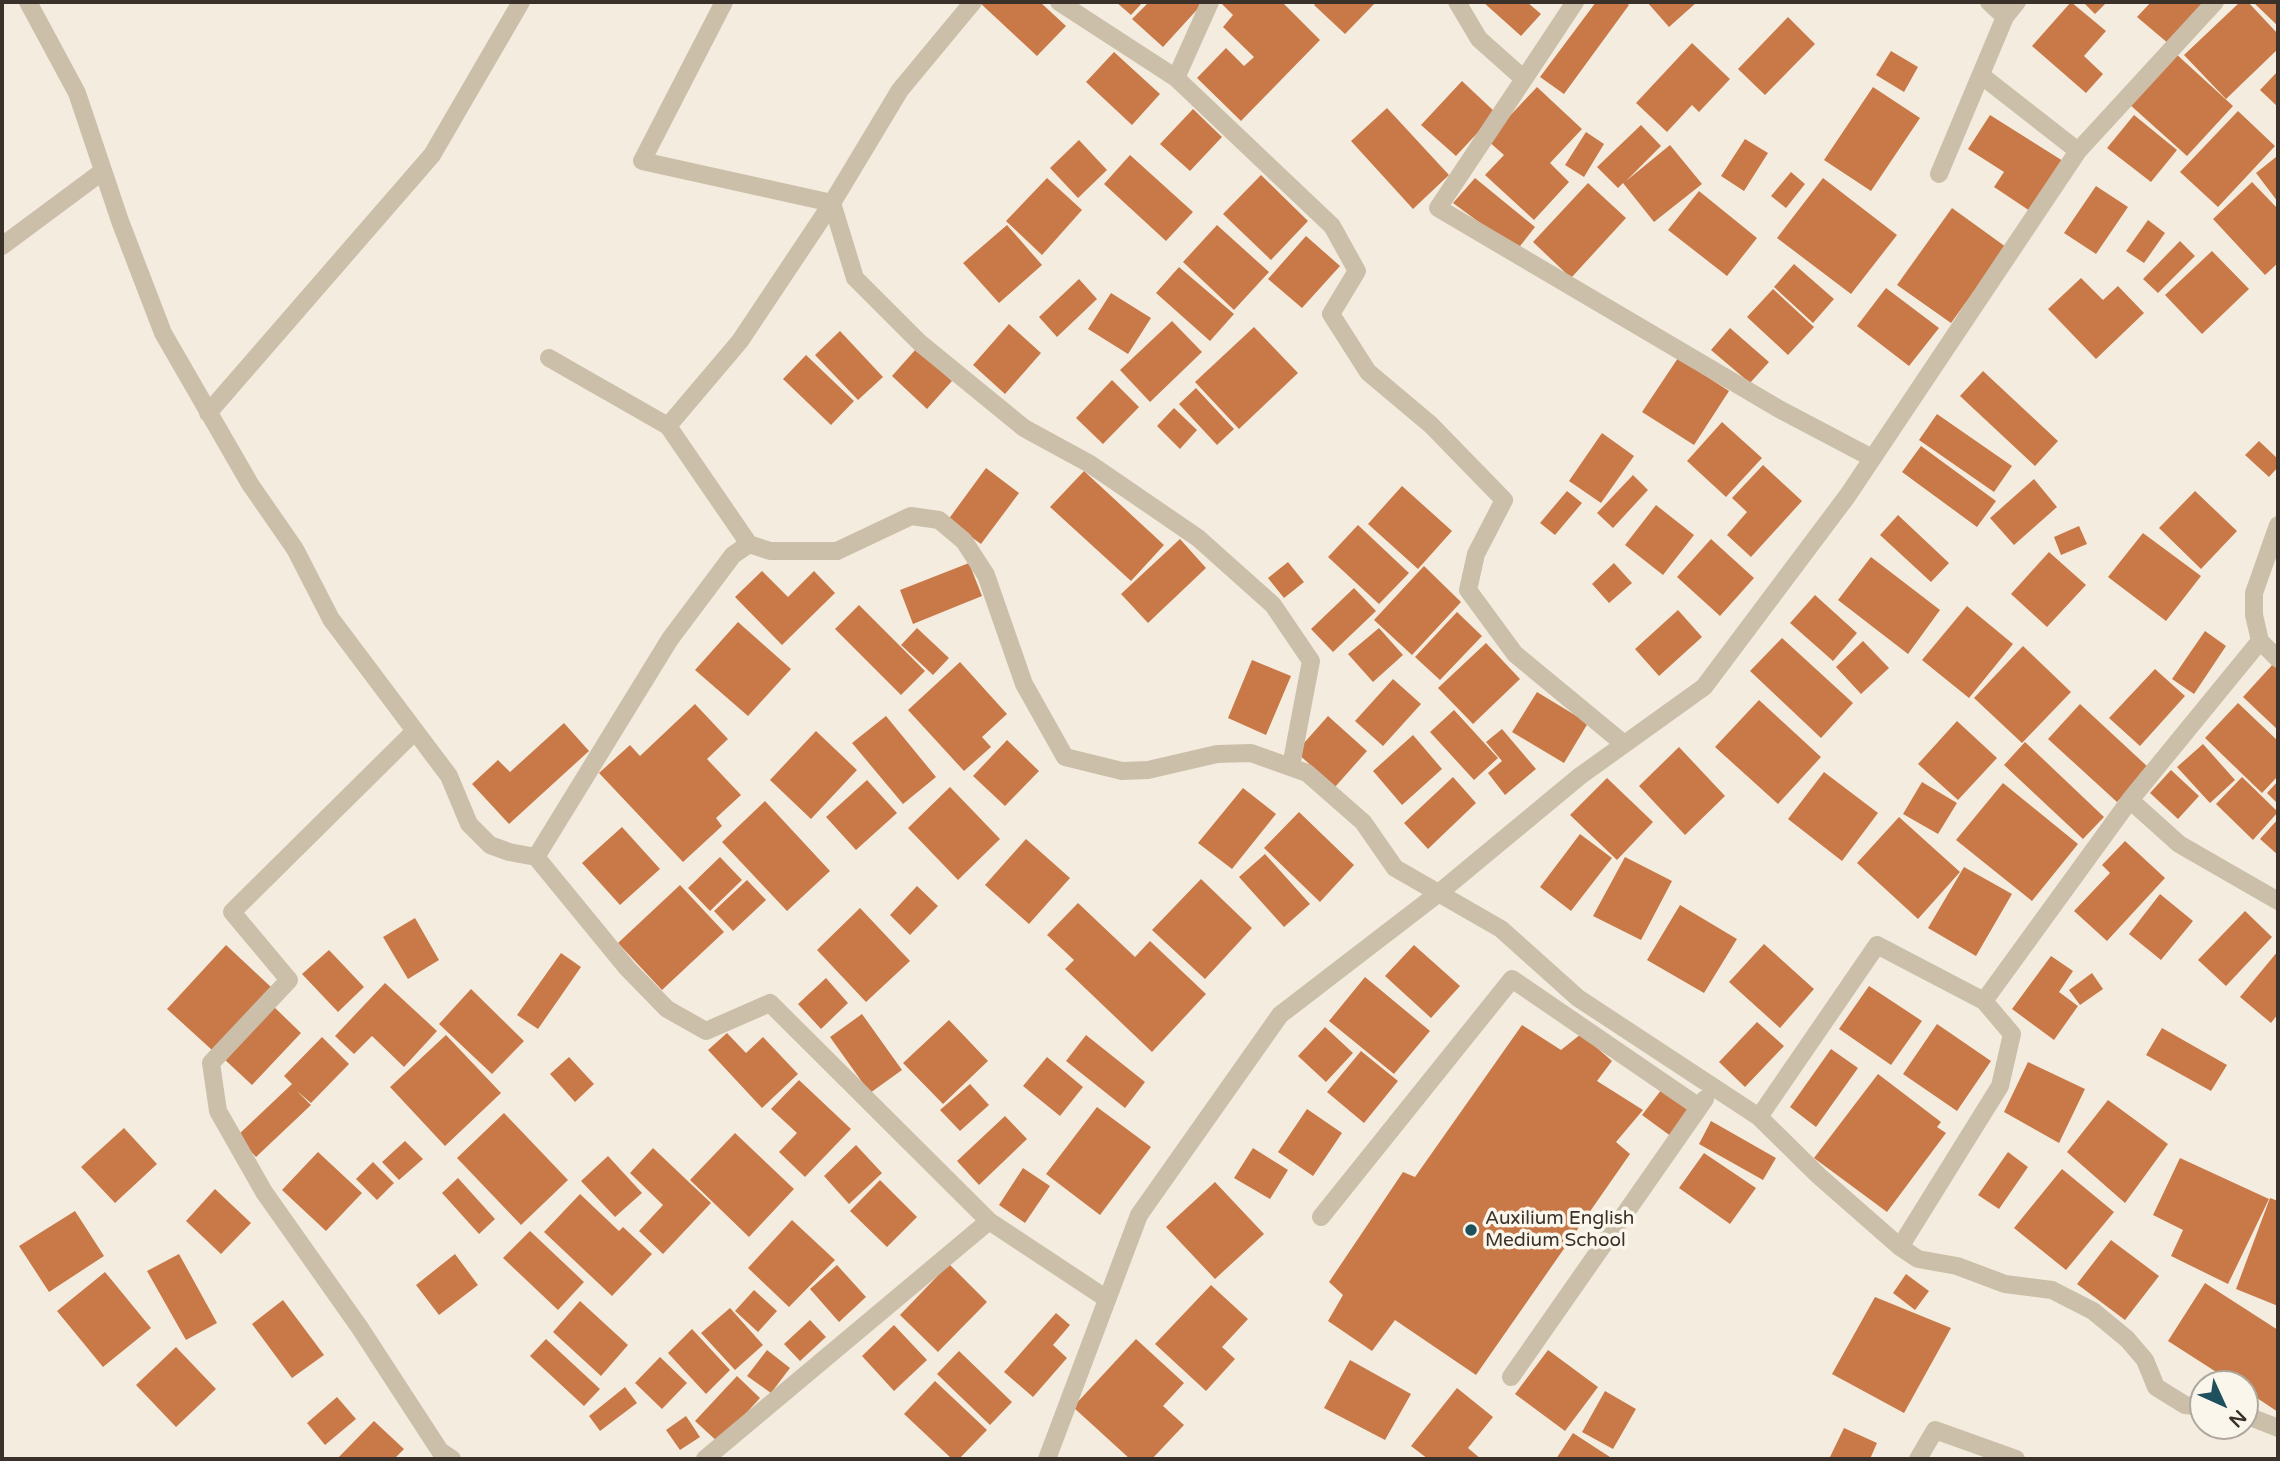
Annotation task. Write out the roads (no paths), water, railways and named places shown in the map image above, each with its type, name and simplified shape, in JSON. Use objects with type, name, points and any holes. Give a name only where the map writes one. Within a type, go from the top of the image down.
[{"type":"street","points":[[28,2],[77,93],[163,333],[250,484],[295,549],[331,619],[449,776],[469,824],[490,845],[536,857],[627,968],[667,1009],[706,1031],[770,1003],[989,1221],[1107,1299]]},
{"type":"street","points":[[208,413],[432,155],[521,2]]},
{"type":"street","points":[[724,2],[642,161],[832,203]]},
{"type":"street","points":[[668,426],[740,341],[832,203],[900,90],[973,2]]},
{"type":"street","points":[[1059,2],[1176,78],[1332,226],[1357,271],[1331,314],[1368,372],[1431,425],[1504,500],[1476,554],[1468,590],[1515,654],[1624,744]]},
{"type":"street","points":[[1176,78],[1210,2]]},
{"type":"street","points":[[1457,2],[1479,39],[1524,79]]},
{"type":"street","points":[[1575,2],[1438,208],[1779,409],[1872,458]]},
{"type":"street","points":[[1989,2],[2005,17]]},
{"type":"street","points":[[1940,174],[2005,17],[2017,2]]},
{"type":"street","points":[[1047,1459],[1139,1215],[1280,1015],[1440,892],[1624,744],[1704,687],[1872,458],[2078,151],[2215,2]]},
{"type":"street","points":[[1982,76],[2078,151]]},
{"type":"street","points":[[2,246],[103,171]]},
{"type":"street","points":[[832,203],[855,278],[920,343],[1024,428],[1090,464],[1198,538],[1273,605],[1311,662],[1291,765]]},
{"type":"street","points":[[549,358],[668,426],[749,544],[770,551],[837,551],[911,516],[939,520],[964,541],[986,575],[1024,684],[1065,757],[1122,771],[1148,770],[1217,754],[1251,753],[1291,765],[1307,773],[1363,822],[1395,868],[1501,929],[1578,998],[1714,1088],[1718,1087],[1759,1117],[1819,1176],[1900,1247],[1918,1259],[1957,1266],[2005,1284],[2052,1290],[2093,1311],[2127,1339],[2145,1360],[2156,1387],[2189,1405]]},
{"type":"street","points":[[2278,524],[2254,593],[2254,615],[2260,641],[2278,659]]},
{"type":"street","points":[[536,857],[670,639],[733,555],[749,544]]},
{"type":"street","points":[[1984,1001],[2130,800],[2260,641]]},
{"type":"street","points":[[415,731],[232,912],[289,981],[211,1063],[218,1111],[264,1192],[360,1328],[440,1451],[452,1459]]},
{"type":"street","points":[[2130,800],[2179,844],[2278,901]]},
{"type":"street","points":[[1759,1117],[1877,945],[1984,1001],[2012,1034],[2000,1086],[1900,1247]]},
{"type":"street","points":[[1321,1217],[1512,979],[1699,1107]]},
{"type":"street","points":[[1511,1377],[1714,1088]]},
{"type":"street","points":[[705,1459],[989,1221]]},
{"type":"street","points":[[2259,1421],[2278,1428]]},
{"type":"street","points":[[1918,1459],[1935,1430],[2016,1459]]},
{"type":"place","name":"Auxilium English Medium School","points":[[1471,1230]]}]
